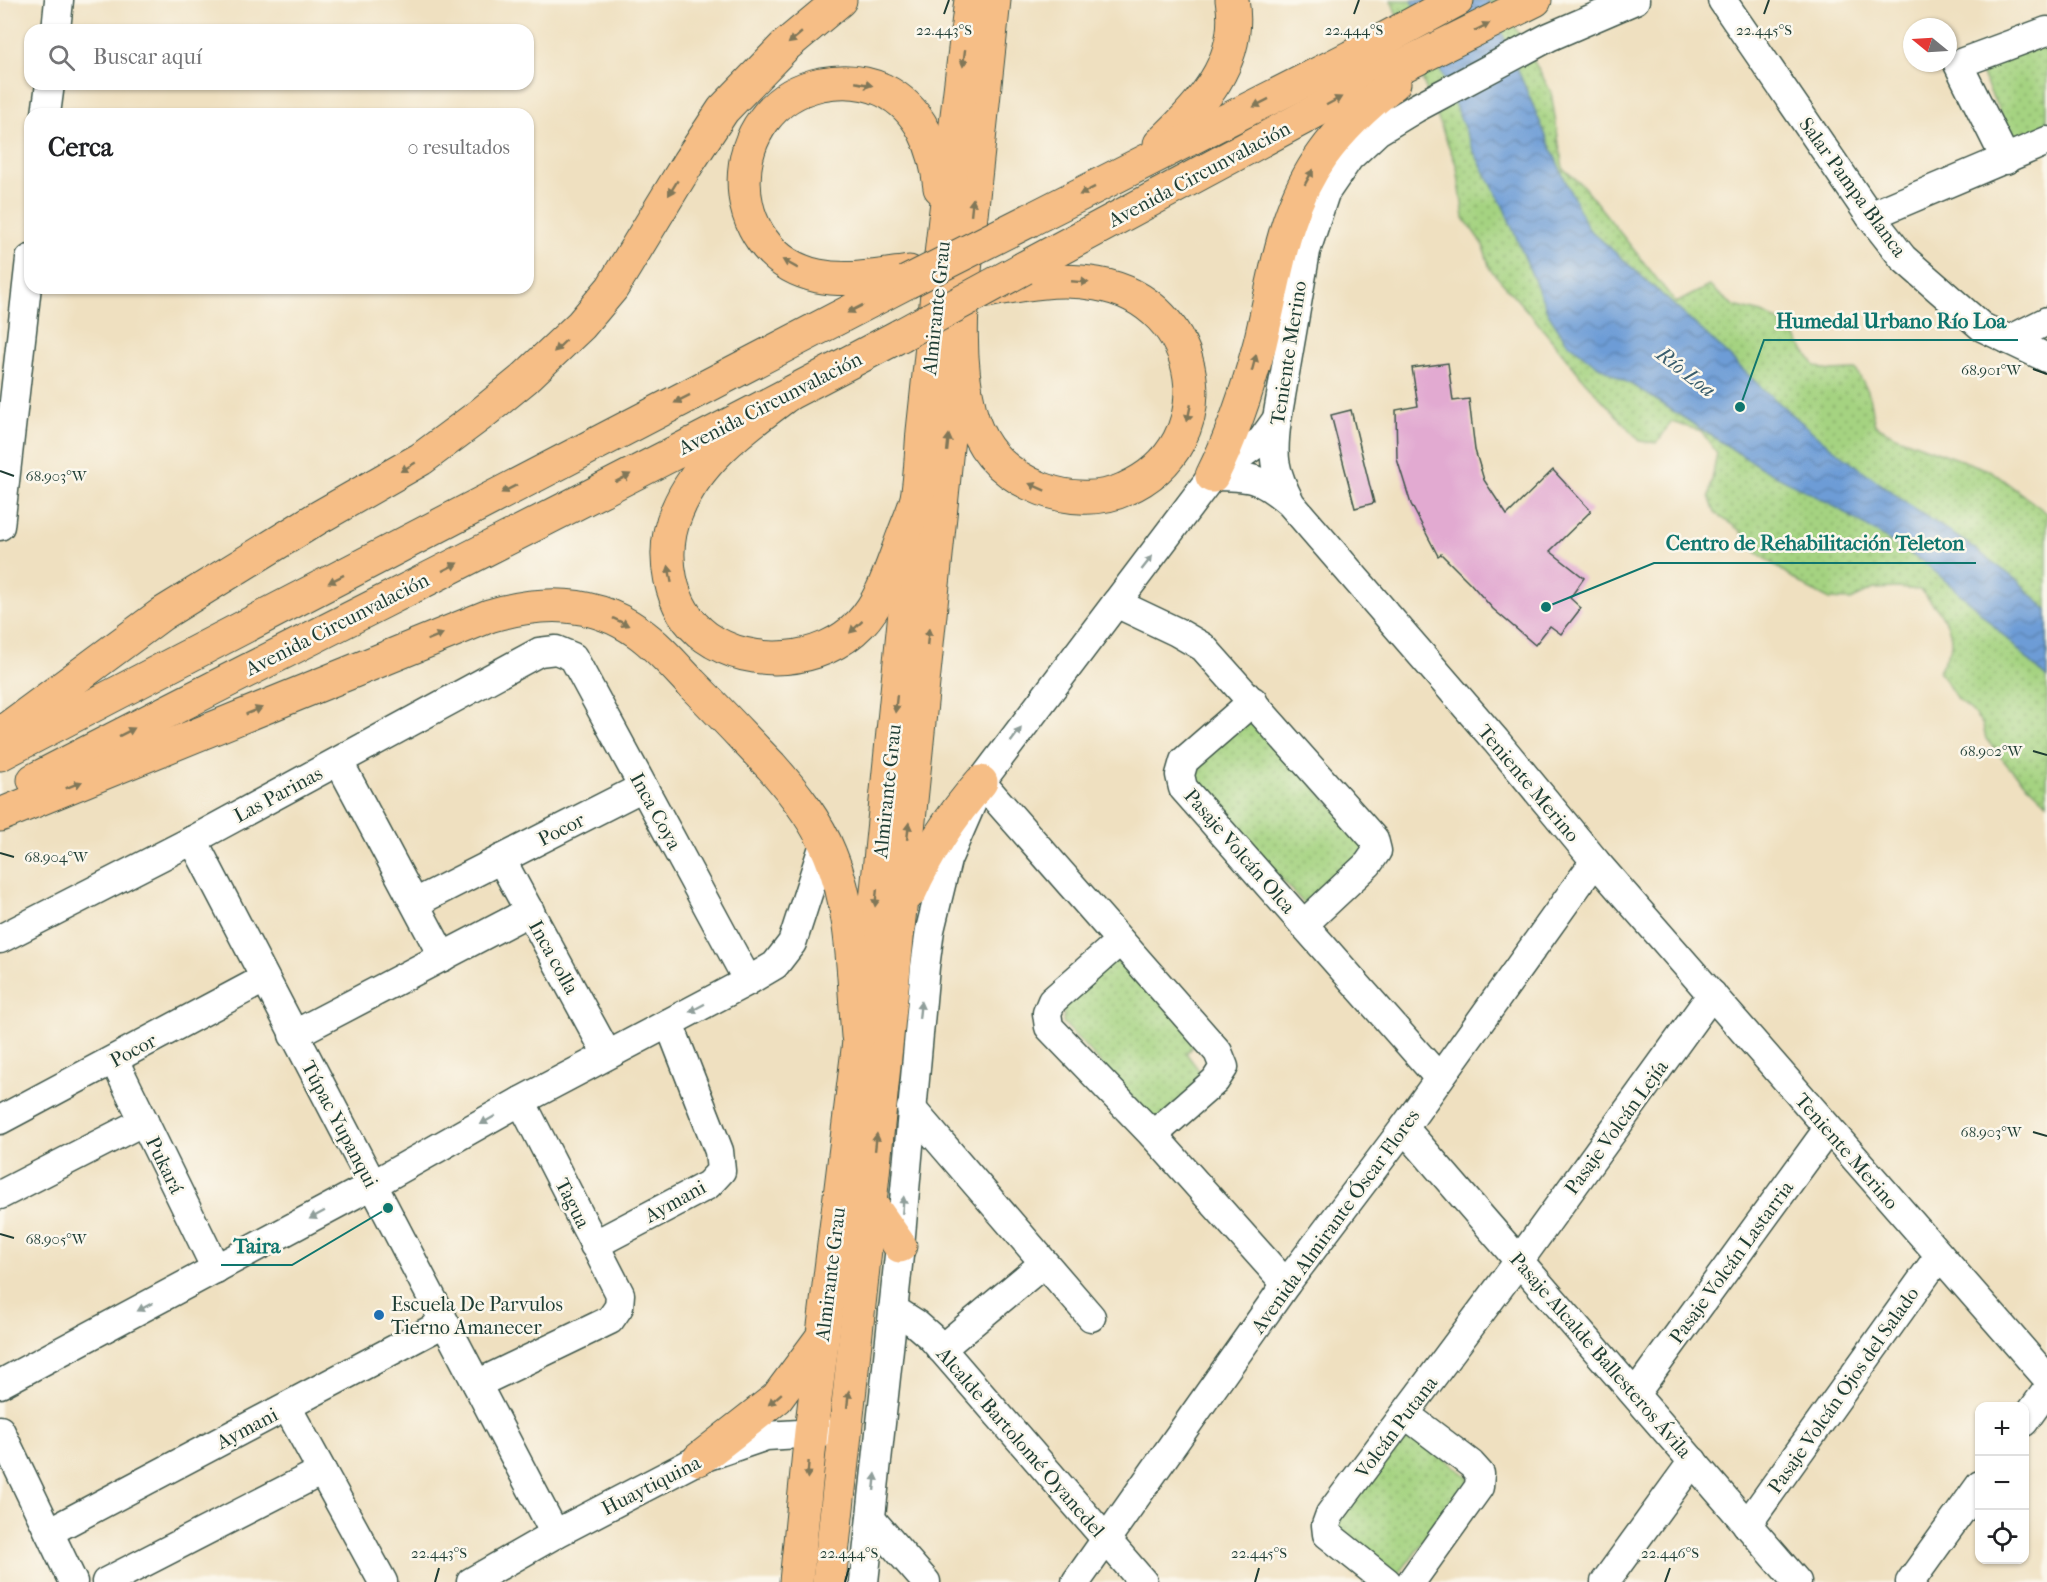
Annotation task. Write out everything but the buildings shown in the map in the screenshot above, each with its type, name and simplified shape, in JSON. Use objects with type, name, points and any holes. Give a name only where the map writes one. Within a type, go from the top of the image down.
[{"type":"main road","points":[[0,734],[162,614],[316,519],[421,459],[510,391],[581,325],[612,288],[723,110],[785,46],[840,0]]},
{"type":"main road","name":"Almirante Grau","points":[[796,1582],[811,1432],[874,911],[916,499],[959,307],[943,232],[971,0]]},
{"type":"main road","name":"Almirante Grau","points":[[828,1582],[898,931],[959,307],[992,15],[1003,0]]},
{"type":"main road","points":[[1132,168],[1186,119],[1222,72],[1232,40],[1234,23],[1232,0]]},
{"type":"main road","name":"Avenida Circunvalación","points":[[0,754],[908,277],[941,264],[1132,168],[1371,92],[1457,0]]},
{"type":"main road","name":"Avenida Circunvalación","points":[[0,798],[787,395],[901,334],[1023,277],[1371,92],[1433,51],[1534,1]]},
{"type":"main road","points":[[908,277],[830,278],[809,273],[789,264],[771,250],[758,233],[747,206],[744,189],[744,170],[752,138],[758,126],[768,114],[797,92],[829,82],[846,81],[875,86],[898,99],[916,116],[930,145],[938,176],[943,232]]},
{"type":"main road","points":[[1212,476],[1228,445],[1250,381],[1280,247],[1297,200],[1322,154],[1371,92]]},
{"type":"main road","points":[[959,307],[966,393],[976,429],[994,458],[1007,471],[1052,493],[1070,496],[1104,496],[1139,483],[1154,473],[1166,460],[1185,428],[1192,394],[1187,358],[1179,341],[1162,317],[1150,306],[1119,290],[1076,281],[1023,277]]},
{"type":"main road","points":[[787,395],[730,439],[713,456],[686,492],[670,530],[668,565],[671,582],[685,614],[708,638],[754,656],[786,657],[818,651],[847,635],[872,609],[882,591],[916,499]]},
{"type":"main road","points":[[0,815],[460,627],[516,608],[558,605],[607,615],[627,624],[651,642],[788,785],[825,841],[844,899],[858,1036]]},
{"type":"main road","points":[[898,931],[909,894],[930,850],[951,818],[981,782]]},
{"type":"main road","points":[[870,1203],[900,1246]]},
{"type":"main road","points":[[699,1459],[777,1398],[823,1336]]},
{"type":"street","points":[[57,24],[59,0]]},
{"type":"street","name":"Teniente Merino","points":[[1635,0],[1549,37],[1371,92],[1370,137],[1348,158],[1326,193],[1315,219],[1306,251],[1277,418],[1274,439],[1275,467],[1291,504],[1496,741],[1595,861],[2047,1378]]},
{"type":"street","name":"Salar Pampa Blanca","points":[[1722,0],[1870,216],[1903,258],[1982,327],[2047,358]]},
{"type":"street","points":[[2006,160],[1958,64],[2047,31]]},
{"type":"street","points":[[47,108],[49,90]]},
{"type":"street","points":[[1870,216],[2047,141]]},
{"type":"street","points":[[0,526],[26,294]]},
{"type":"street","points":[[2009,340],[2047,321]]},
{"type":"street","points":[[864,1582],[900,1246],[925,967],[938,893],[950,851],[981,782],[1116,603],[1212,476],[1262,440],[1277,418]]},
{"type":"street","points":[[1212,476],[1251,478],[1274,489],[1291,504]]},
{"type":"street","name":"Pasaje Volcán Olca","points":[[1116,603],[1203,647],[1374,839],[1377,851],[1368,864],[1304,924]]},
{"type":"street","name":"Las Parinas","points":[[0,939],[193,840],[539,652],[556,650]]},
{"type":"street","name":"Inca Coya","points":[[556,650],[573,657],[748,981]]},
{"type":"street","name":"Pasaje Volcán Olca","points":[[1252,701],[1184,761],[1180,775],[1183,788],[1439,1078]]},
{"type":"street","points":[[339,762],[443,957]]},
{"type":"street","points":[[981,782],[1218,1052],[1224,1067],[1215,1081],[1153,1135]]},
{"type":"street","name":"Pocor","points":[[415,903],[643,787]]},
{"type":"street","name":"Túpac Yupanqui","points":[[193,840],[555,1534]]},
{"type":"street","points":[[0,1384],[372,1185],[607,1054],[775,965],[792,943],[825,841]]},
{"type":"street","name":"Inca colla","points":[[501,859],[607,1054]]},
{"type":"street","name":"Avenida Almirante Óscar Flores","points":[[1076,1582],[1286,1284],[1404,1128],[1595,861]]},
{"type":"street","points":[[293,1035],[530,911]]},
{"type":"street","points":[[1120,941],[1052,1001],[1047,1013],[1049,1027],[1153,1135],[1286,1284]]},
{"type":"street","name":"Pocor","points":[[0,1120],[264,979]]},
{"type":"street","name":"Pasaje Volcán Lejía","points":[[1519,1261],[1712,994]]},
{"type":"street","name":"Aymani","points":[[594,1245],[708,1185],[721,1171],[719,1151],[669,1023]]},
{"type":"street","name":"Pukará","points":[[114,1060],[216,1269]]},
{"type":"street","name":"Tagua","points":[[477,1384],[610,1320],[620,1307],[620,1294],[521,1101]]},
{"type":"street","points":[[911,1108],[1091,1317]]},
{"type":"street","points":[[0,1195],[144,1121]]},
{"type":"street","name":"Pasaje Alcalde Ballesteros Ávila","points":[[1404,1128],[1797,1582]]},
{"type":"street","name":"Pasaje Volcán Lastarria","points":[[1635,1394],[1828,1129]]},
{"type":"street","name":"Pasaje Volcán Ojos del Salado","points":[[1748,1525],[1939,1256]]},
{"type":"street","name":"Volcán Putana","points":[[1387,1582],[1327,1534],[1326,1525],[1330,1514],[1519,1261]]},
{"type":"street","points":[[941,1348],[1043,1264]]},
{"type":"street","name":"Alcalde Bartolomé Oyanedel","points":[[893,1309],[915,1323],[941,1348],[1143,1582]]},
{"type":"street","name":"Aymani","points":[[49,1532],[444,1323]]},
{"type":"street","points":[[2029,1416],[2047,1390]]},
{"type":"street","points":[[287,1407],[383,1582]]},
{"type":"street","points":[[1405,1414],[1471,1464],[1480,1474],[1479,1487],[1411,1582]]},
{"type":"street","points":[[0,1430],[73,1582]]},
{"type":"street","name":"Huaytiquina","points":[[487,1578],[555,1534],[699,1459],[766,1436],[844,1432]]},
{"type":"street","points":[[1605,1582],[1693,1461]]},
{"type":"street","points":[[106,1582],[322,1471]]},
{"type":"street","points":[[1910,1582],[1975,1492]]},
{"type":"street","points":[[871,1519],[926,1582]]},
{"type":"green space","points":[[1391,0],[1500,0],[1551,92],[1563,168],[1584,187],[1676,303],[1709,286],[1734,306],[1762,313],[1788,326],[1815,366],[1829,371],[1856,370],[1868,391],[1875,425],[1895,436],[1991,471],[2047,513],[2047,803],[2009,767],[1986,739],[1983,725],[1972,711],[1957,699],[1939,671],[1950,649],[1950,632],[1942,616],[1920,590],[1874,589],[1851,600],[1828,599],[1807,588],[1749,547],[1741,531],[1715,513],[1709,496],[1717,453],[1701,431],[1671,422],[1657,443],[1640,441],[1584,380],[1490,269],[1483,245],[1464,218],[1457,167]]},
{"type":"green space","points":[[2047,43],[2047,127],[2014,141],[1980,71]]},
{"type":"green space","points":[[1249,715],[1370,848],[1306,906],[1186,773]]},
{"type":"green space","points":[[1106,961],[1129,962],[1198,1041],[1186,1053],[1210,1085],[1160,1129],[1063,1022],[1065,996]]},
{"type":"green space","points":[[1403,1428],[1471,1479],[1398,1575],[1331,1523]]},
{"type":"water","name":"Río Loa","points":[[1412,0],[1488,0],[1561,171],[1588,228],[1707,335],[1763,389],[1822,440],[1916,510],[1967,543],[2018,581],[2047,610],[2047,679],[1974,606],[1925,563],[1829,503],[1760,467],[1639,389],[1593,363],[1566,341],[1548,313],[1503,206],[1474,152]]},
{"type":"place","name":"Humedal Urbano Río Loa","points":[[1740,407]]},
{"type":"place","name":"Centro de Rehabilitación Teleton","points":[[1546,607]]},
{"type":"place","name":"Taira","points":[[388,1208]]},
{"type":"place","name":"Escuela De Parvulos Tierno Amanecer","points":[[379,1315]]}]
